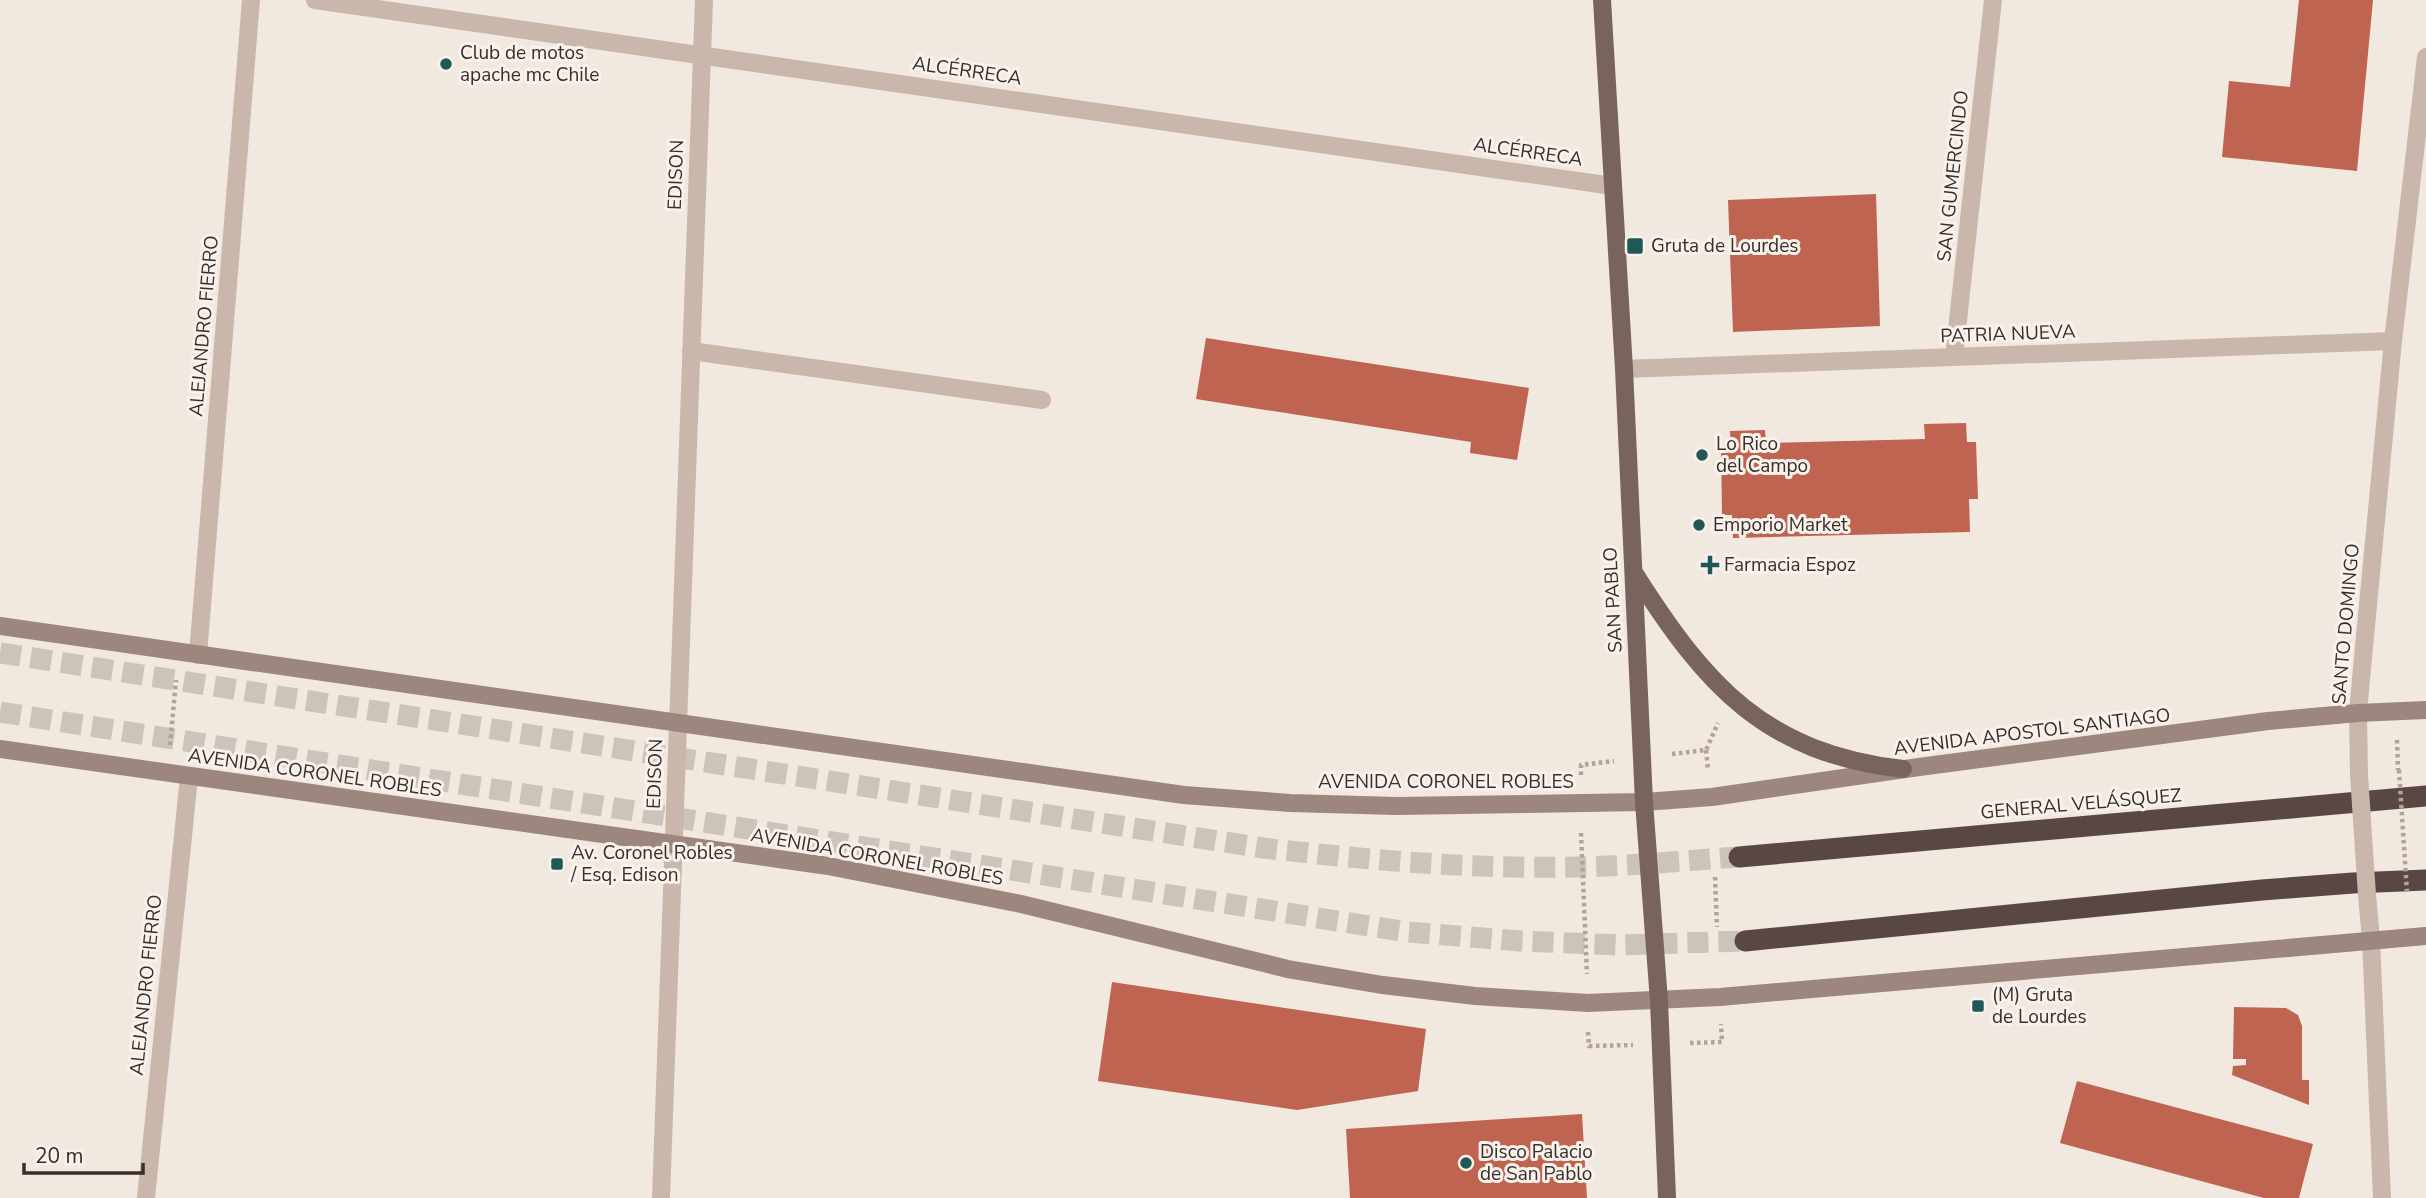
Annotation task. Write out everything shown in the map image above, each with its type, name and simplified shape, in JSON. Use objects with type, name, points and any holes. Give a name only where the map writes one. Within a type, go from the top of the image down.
[{"type":"highway","name":"GENERAL VELÁSQUEZ","points":[[1740,857],[2426,796]]},
{"type":"highway","points":[[1745,941],[2262,890],[2426,880]]},
{"type":"main road","name":"SAN PABLO","points":[[1602,0],[1624,369],[1644,802],[1659,1000],[1667,1198]]},
{"type":"main road","points":[[1634,572],[1685,647],[1730,696],[1760,721],[1792,740],[1828,755],[1865,765],[1903,769]]},
{"type":"main road","name":"AVENIDA CORONEL ROBLES","points":[[0,626],[1184,795],[1290,803],[1396,806],[1644,802]]},
{"type":"main road","name":"AVENIDA APOSTOL SANTIAGO","points":[[1644,802],[1712,797],[2268,721],[2426,710]]},
{"type":"main road","name":"AVENIDA CORONEL ROBLES","points":[[0,749],[828,866],[1021,904],[1195,948],[1383,985],[1475,996],[1588,1003],[1659,1000]]},
{"type":"main road","points":[[1659,1000],[2426,936]]},
{"type":"street","name":"ALEJANDRO FIERRO","points":[[198,655],[251,0]]},
{"type":"street","name":"ALCÉRRECA","points":[[314,0],[1613,186]]},
{"type":"street","name":"EDISON","points":[[661,1198],[704,0]]},
{"type":"street","name":"SAN GUMERCINDO","points":[[1954,357],[1993,0]]},
{"type":"street","name":"SANTO DOMINGO","points":[[2382,1198],[2358,713],[2393,341],[2426,57]]},
{"type":"street","name":"PATRIA NUEVA","points":[[1624,369],[2393,341]]},
{"type":"street","points":[[691,351],[1042,400]]},
{"type":"street","name":"ALEJANDRO FIERRO","points":[[146,1198],[188,777]]},
{"type":"path","points":[[167,773],[179,652]]},
{"type":"path","points":[[2399,771],[2407,892]]},
{"type":"path","points":[[1580,803],[1588,1003]]},
{"type":"building","points":[[2299,0],[2373,0],[2357,171],[2222,157],[2229,81],[2290,87]]},
{"type":"building","points":[[1876,194],[1880,326],[1733,332],[1728,200]]},
{"type":"building","points":[[1206,338],[1529,388],[1517,460],[1470,453],[1471,442],[1196,399]]},
{"type":"building","points":[[1966,423],[1967,442],[1976,442],[1978,499],[1969,499],[1970,532],[1733,538],[1732,515],[1722,515],[1721,448],[1731,448],[1730,431],[1765,430],[1766,443],[1925,439],[1924,424]]},
{"type":"building","points":[[1112,982],[1426,1029],[1418,1091],[1297,1110],[1098,1081]]},
{"type":"building","points":[[2234,1007],[2286,1008],[2298,1015],[2302,1026],[2302,1080],[2309,1080],[2309,1105],[2232,1075],[2233,1066],[2246,1065],[2246,1059],[2233,1059]]},
{"type":"building","points":[[2077,1081],[2313,1144],[2299,1198],[2264,1198],[2060,1143]]},
{"type":"building","name":"Disco Palacio de San Pablo","points":[[1582,1114],[1587,1198],[1350,1198],[1346,1129]]},
{"type":"tunnel","points":[[0,653],[1263,848],[1391,861],[1520,867],[1606,866],[1739,857]]},
{"type":"tunnel","points":[[0,712],[1408,932],[1619,945],[1745,941]]},
{"type":"place","name":"Club de motos apache mc Chile","points":[[446,64]]},
{"type":"place","name":"Gruta de Lourdes","points":[[1635,246]]},
{"type":"place","name":"Lo Rico del Campo","points":[[1702,455]]},
{"type":"place","name":"Emporio Market","points":[[1699,525]]},
{"type":"place","name":"Farmacia Espoz","points":[[1710,565]]},
{"type":"place","name":"Av. Coronel Robles / Esq. Edison","points":[[557,864]]},
{"type":"place","name":"(M) Gruta de Lourdes","points":[[1978,1006]]},
{"type":"place","name":"Disco Palacio de San Pablo","points":[[1466,1163]]}]
